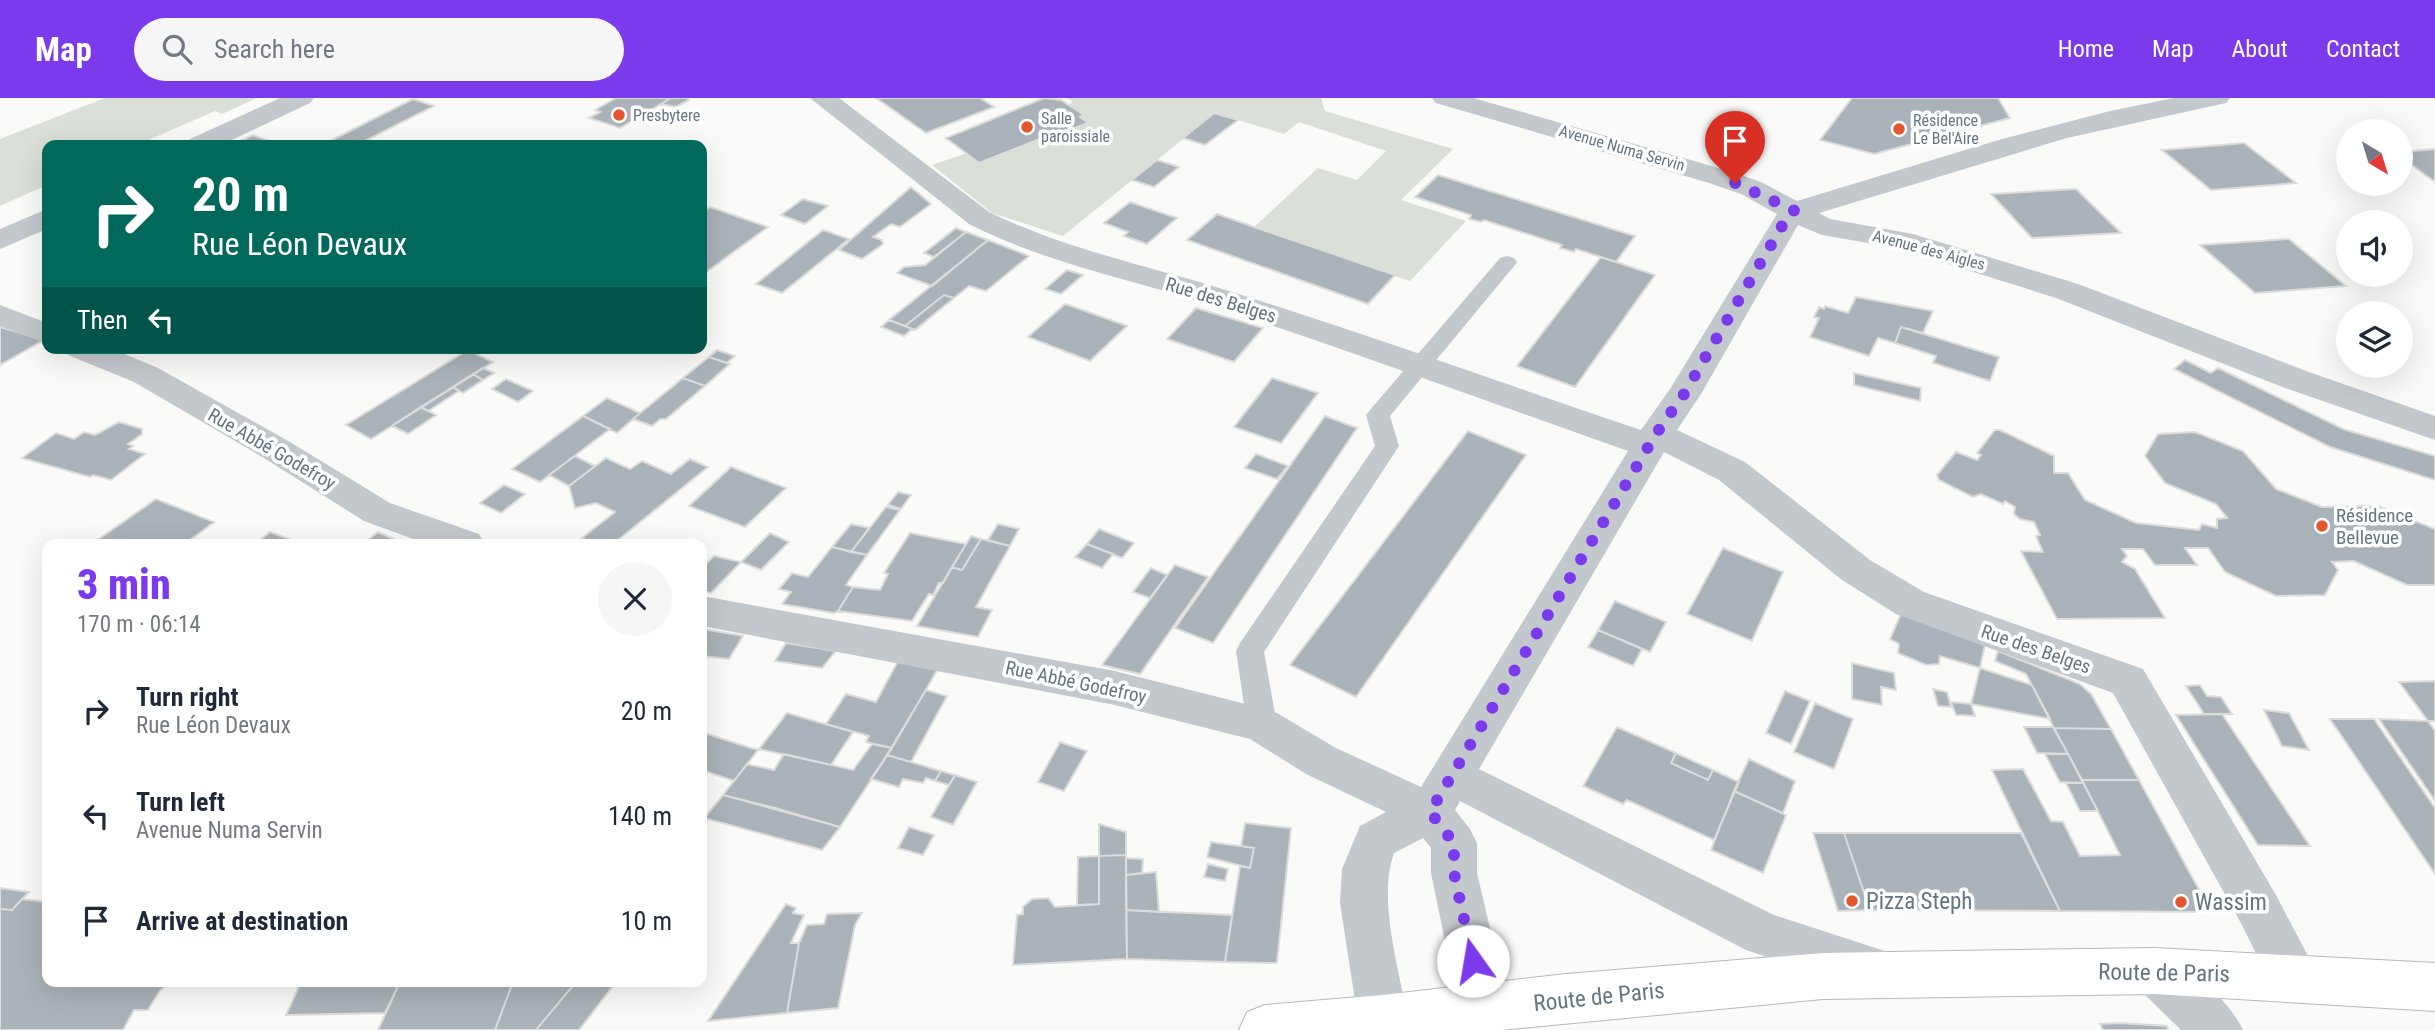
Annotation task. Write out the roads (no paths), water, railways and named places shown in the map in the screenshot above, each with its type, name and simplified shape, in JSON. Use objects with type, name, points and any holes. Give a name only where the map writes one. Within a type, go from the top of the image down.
[{"type":"main road","name":"Route de Paris","points":[[1265,1030],[1383,1020],[1566,998],[1762,981],[1892,974],[2154,971],[2435,987]]},
{"type":"street","points":[[212,140],[300,98]]},
{"type":"street","name":"Rue des Belges","points":[[824,98],[979,218],[996,227],[1097,263],[1220,298],[1419,366],[1653,440],[1732,471],[1856,570],[1910,603],[2128,681],[2259,909],[2295,979]]},
{"type":"street","name":"Avenue Numa Servin","points":[[1445,98],[1719,177],[1751,188],[1795,211]]},
{"type":"street","points":[[1383,1020],[1364,902],[1365,869],[1376,840],[1440,794],[1653,440],[1684,394],[1782,226],[1795,211],[1936,166],[2085,125],[2217,98]]},
{"type":"street","name":"Avenue des Aigles","points":[[1795,211],[1822,226],[1902,240],[2067,291],[2297,380],[2435,428]]},
{"type":"street","points":[[0,240],[42,220]]},
{"type":"street","points":[[0,314],[42,332]]},
{"type":"street","name":"Rue Abbé Godefroy","points":[[95,354],[146,375],[278,450],[377,512],[452,539]]},
{"type":"street","name":"Rue Abbé Godefroy","points":[[707,612],[1115,688],[1262,724],[1321,761],[1440,794]]},
{"type":"street","points":[[1440,794],[1454,843],[1454,873],[1484,1009]]},
{"type":"street","name":"Route de Paris","points":[[1440,794],[1521,809],[1763,934],[1892,974]]},
{"type":"street","points":[[2154,971],[2217,1030]]},
{"type":"lane","points":[[1262,724],[1251,651],[1387,446],[1378,415],[1507,262]]},
{"type":"place","name":"Presbytere","points":[[619,115]]},
{"type":"place","name":"Salle paroissiale","points":[[1027,127]]},
{"type":"place","name":"Résidence Le Bel'Aire","points":[[1899,129]]},
{"type":"place","name":"Résidence Bellevue","points":[[2322,526]]},
{"type":"place","name":"Pizza Steph","points":[[1852,901]]},
{"type":"place","name":"Wassim","points":[[2181,902]]}]
